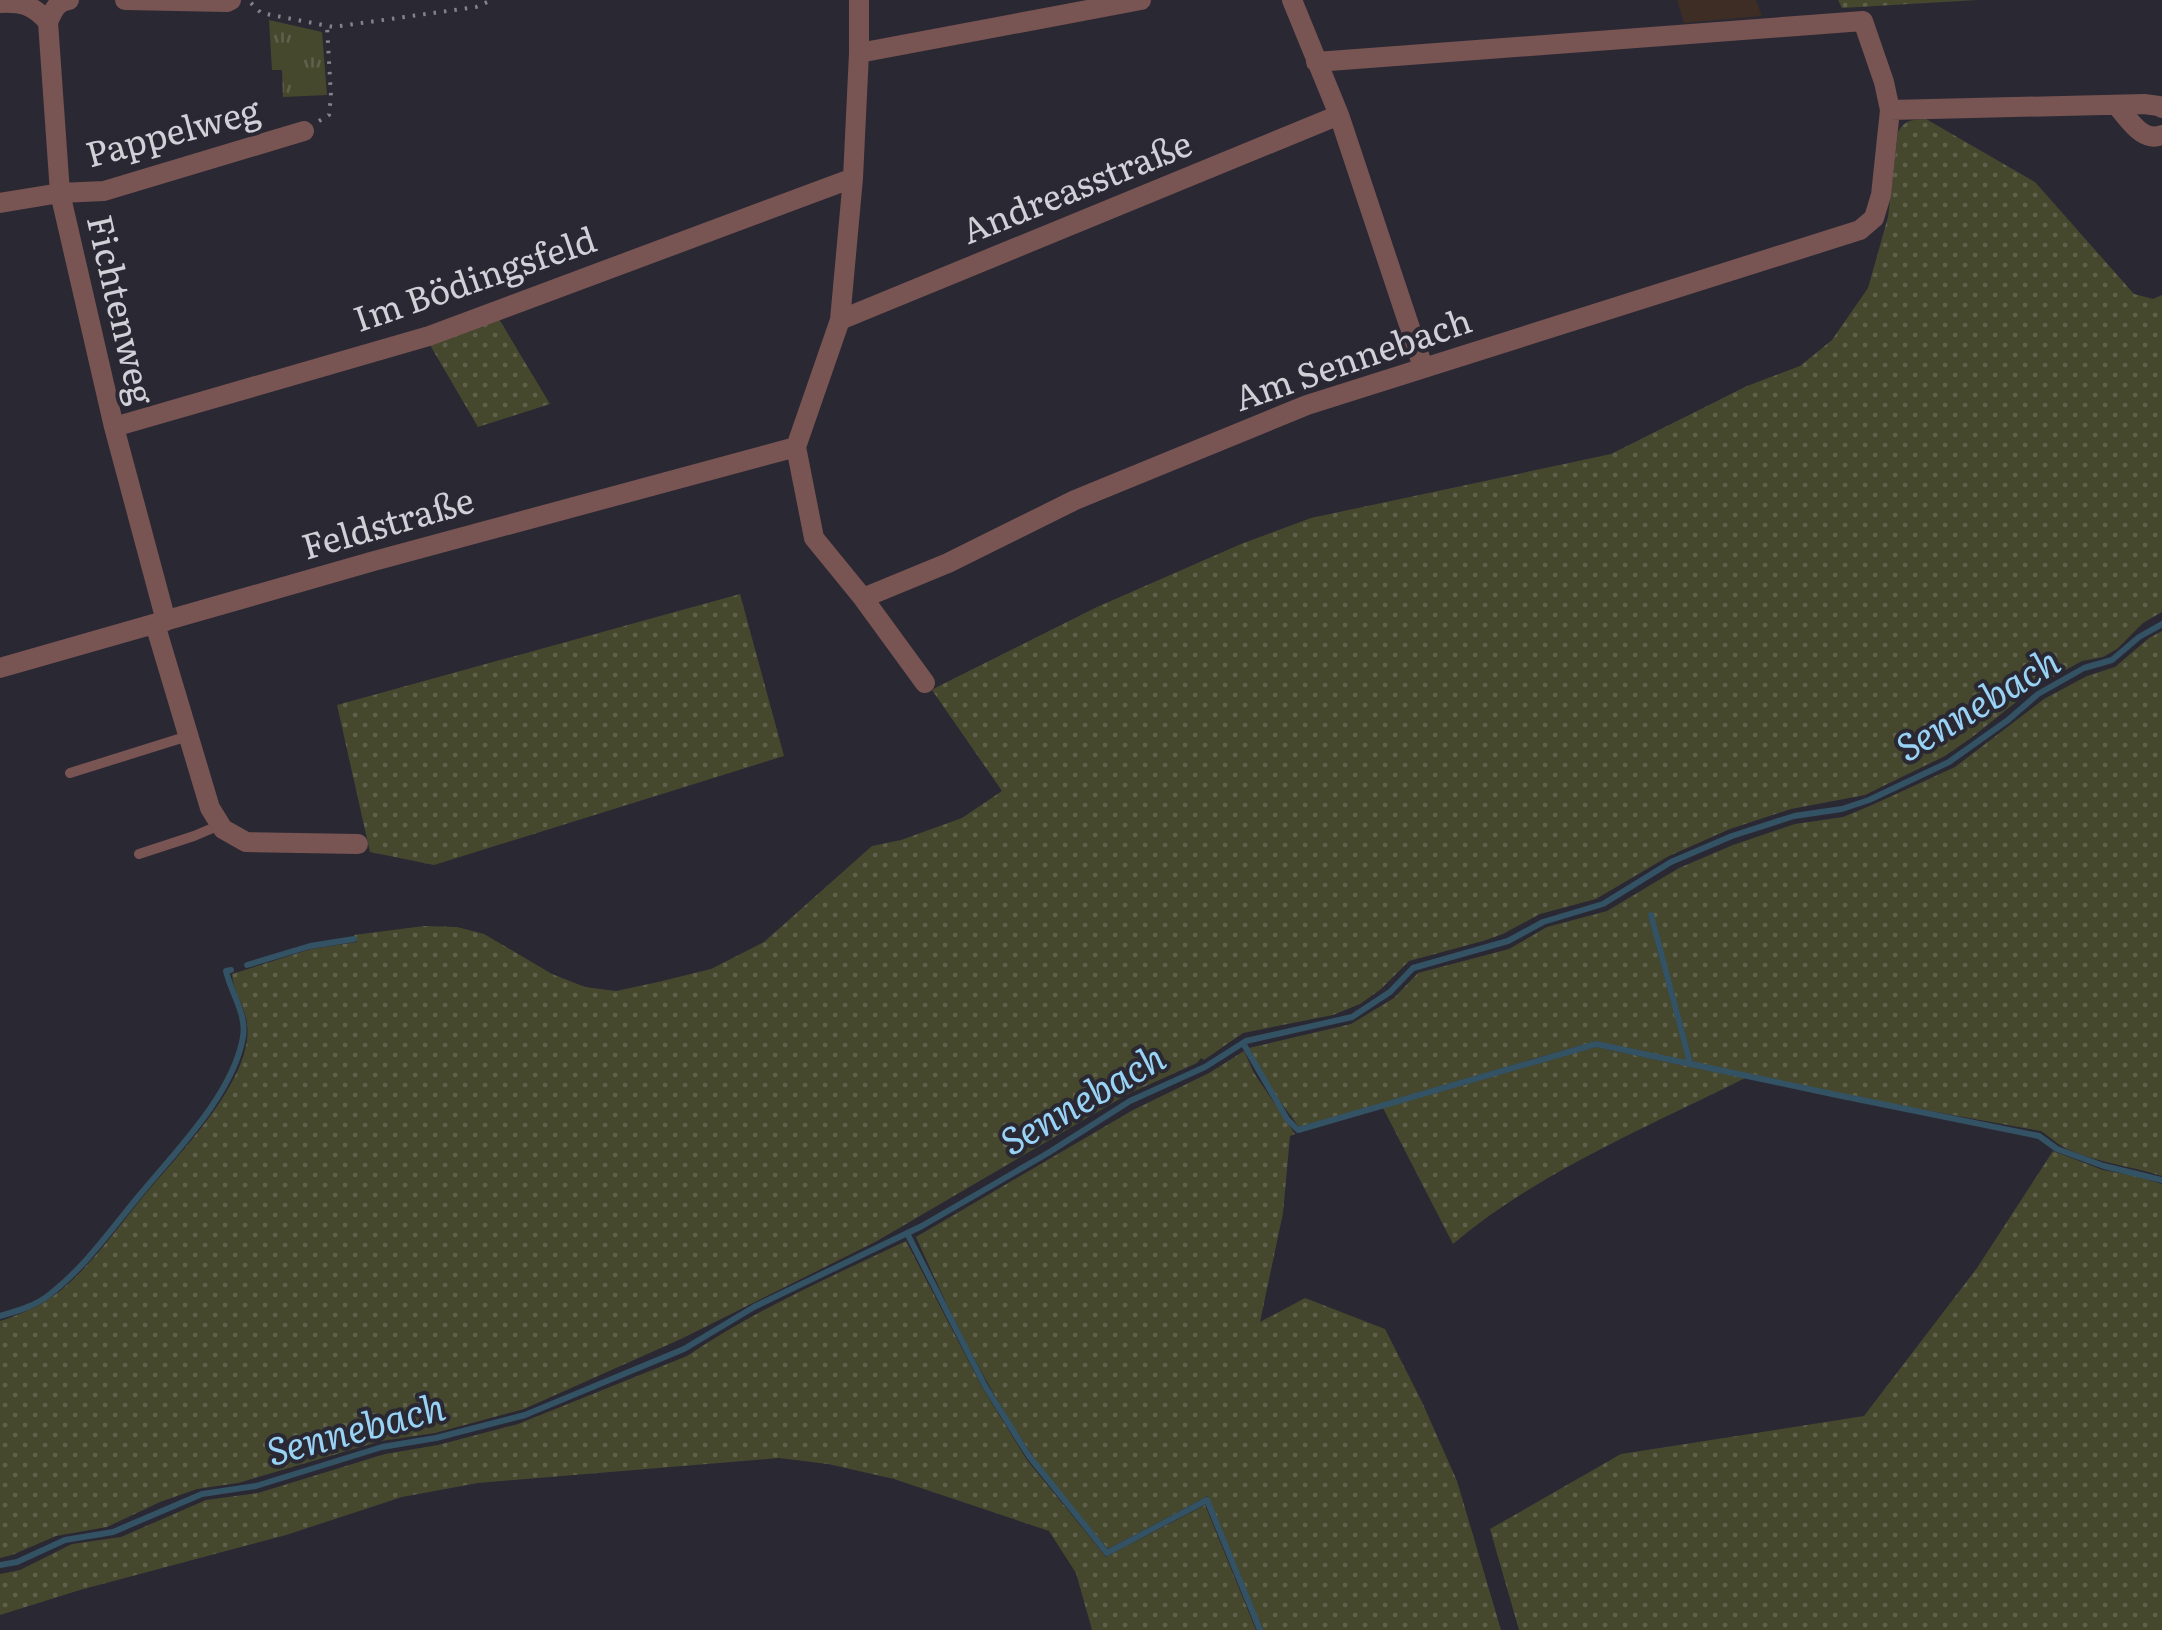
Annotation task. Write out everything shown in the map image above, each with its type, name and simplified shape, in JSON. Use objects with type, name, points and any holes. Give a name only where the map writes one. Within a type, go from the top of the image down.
[{"type":"street","points":[[126,0],[231,0]]},
{"type":"street","points":[[859,0],[853,178],[840,320],[796,447],[814,538],[925,683]]},
{"type":"street","points":[[859,53],[1141,0]]},
{"type":"street","points":[[1292,0],[1339,115],[1423,367]]},
{"type":"street","points":[[0,3],[60,6]]},
{"type":"street","name":"Fichtenweg","points":[[60,6],[60,194],[189,736],[210,808],[220,825]]},
{"type":"street","name":"Am Sennebach","points":[[863,598],[948,562],[1074,500],[1307,405],[1860,230],[1874,218],[1881,195],[1890,110],[1863,21],[1316,62]]},
{"type":"street","points":[[1890,110],[2144,104],[2162,108]]},
{"type":"street","points":[[2116,105],[2150,138],[2162,136]]},
{"type":"street","name":"Andreasstraße","points":[[840,320],[1339,115]]},
{"type":"street","name":"Pappelweg","points":[[0,203],[104,191],[304,131]]},
{"type":"street","name":"Im Bödingsfeld","points":[[114,428],[429,336],[853,178]]},
{"type":"street","name":"Feldstraße","points":[[0,668],[374,561],[796,447]]},
{"type":"street","points":[[220,825],[246,842],[358,844]]},
{"type":"lane","points":[[70,773],[189,736]]},
{"type":"lane","points":[[138,854],[220,825]]},
{"type":"path","points":[[248,0],[261,13],[334,28],[476,7],[492,0]]},
{"type":"path","points":[[304,131],[328,115],[331,96],[327,26]]},
{"type":"shaded area","points":[[1677,0],[1756,0],[1762,16],[1684,23]]},
{"type":"green space","points":[[1838,0],[1977,0],[1842,8]]},
{"type":"green space","points":[[269,20],[322,32],[327,95],[283,97],[282,70],[272,70]]},
{"type":"green space","points":[[1926,119],[2035,182],[2134,294],[2153,299],[2162,295],[2162,612],[2143,623],[2117,649],[2103,657],[2082,661],[2035,687],[1945,756],[1865,795],[1791,809],[1730,829],[1669,856],[1596,899],[1540,914],[1483,941],[1409,961],[1360,1004],[1333,1015],[1243,1033],[1204,1060],[1201,1058],[1128,1094],[877,1241],[681,1339],[524,1409],[435,1433],[381,1441],[238,1483],[197,1489],[107,1527],[56,1536],[0,1558],[0,1321],[44,1302],[77,1275],[220,1102],[242,1060],[248,1030],[232,974],[311,949],[357,942],[354,935],[424,926],[457,927],[484,934],[552,974],[585,987],[616,991],[711,969],[764,942],[872,846],[962,818],[1002,791],[932,690],[937,687],[1097,607],[1241,544],[1311,518],[1611,454],[1747,386],[1800,366],[1832,340],[1868,288],[1888,217],[1898,132],[1907,122]]},
{"type":"green space","points":[[499,319],[550,404],[478,427],[430,345]]},
{"type":"green space","points":[[740,594],[784,756],[434,865],[370,852],[337,705]]},
{"type":"green space","points":[[2162,631],[2162,1176],[2079,1154],[2041,1131],[1836,1094],[1693,1063],[1653,913],[1648,915],[1687,1062],[1596,1041],[1299,1127],[1249,1048],[1351,1024],[1394,998],[1418,973],[1509,949],[1547,927],[1607,911],[1679,868],[1733,845],[1795,824],[1843,817],[1872,805],[1955,767],[2044,699],[2087,676],[2115,667]]},
{"type":"green space","points":[[1596,1047],[1745,1078],[1557,1173],[1453,1244],[1383,1108]]},
{"type":"green space","points":[[1244,1051],[1295,1134],[1290,1136],[1283,1213],[1260,1322],[1305,1298],[1385,1329],[1457,1481],[1501,1630],[1263,1630],[1208,1496],[1108,1549],[1049,1478],[1014,1428],[969,1348],[916,1237],[1133,1110]]},
{"type":"green space","points":[[2053,1151],[2103,1170],[2162,1184],[2162,1630],[1519,1630],[1490,1529],[1621,1454],[1864,1416],[1977,1268]]},
{"type":"green space","points":[[906,1241],[982,1387],[1027,1460],[1106,1557],[1205,1505],[1256,1630],[1092,1630],[1076,1573],[1049,1531],[894,1479],[779,1458],[478,1483],[402,1497],[286,1535],[0,1615],[0,1574],[20,1570],[72,1544],[121,1537],[206,1500],[258,1493],[385,1454],[518,1424],[687,1356],[767,1309]]},
{"type":"waterway","name":"Sennebach","points":[[0,1565],[17,1562],[65,1540],[113,1532],[202,1494],[256,1486],[382,1447],[436,1438],[525,1415],[684,1349],[754,1307],[922,1226],[1130,1101],[1205,1067],[1246,1041],[1352,1017],[1390,992],[1413,968],[1508,941],[1543,922],[1603,904],[1671,862],[1732,836],[1794,816],[1842,809],[1869,800],[1949,762],[2038,694],[2084,668],[2112,660],[2162,624]]},
{"type":"waterway","points":[[1651,915],[1690,1063]]},
{"type":"waterway","points":[[247,965],[310,946],[354,939]]},
{"type":"waterway","points":[[0,1316],[38,1302],[74,1273],[215,1102],[237,1059],[243,1037],[241,1012],[226,971],[231,970]]},
{"type":"waterway","points":[[1243,1043],[1287,1119],[1298,1130],[1596,1044],[2039,1136],[2057,1149],[2104,1166],[2162,1180]]},
{"type":"waterway","points":[[907,1233],[985,1386],[1029,1456],[1107,1553],[1207,1500],[1260,1630]]}]
